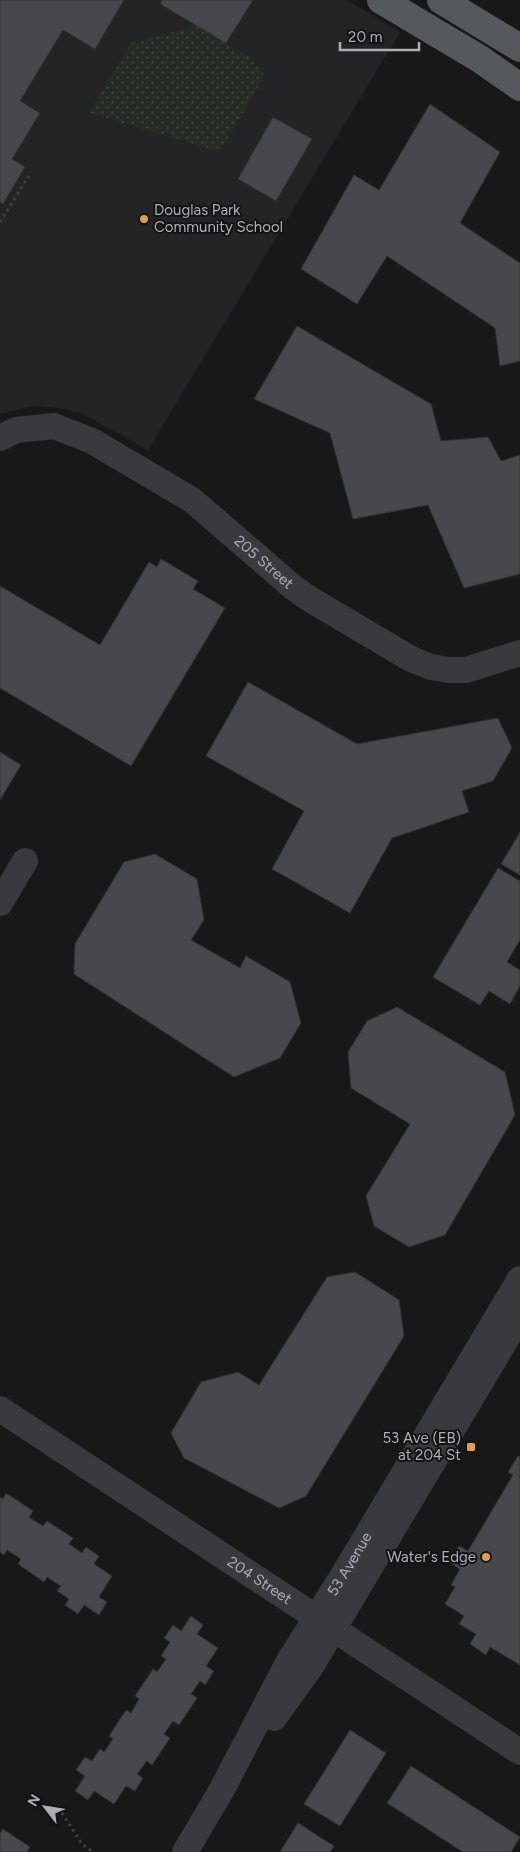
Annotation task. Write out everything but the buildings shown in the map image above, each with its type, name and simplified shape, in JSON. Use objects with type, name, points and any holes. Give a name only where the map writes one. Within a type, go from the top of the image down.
[{"type":"main road","points":[[382,0],[480,58],[520,87]]},
{"type":"main road","points":[[441,0],[520,48]]},
{"type":"street","name":"205 Street","points":[[8,434],[54,426],[92,440],[192,500],[308,598],[410,659],[439,668],[466,670],[520,653]]},
{"type":"street","points":[[0,903],[25,861]]},
{"type":"street","name":"53 Avenue","points":[[220,1791],[310,1668],[325,1624],[520,1279]]},
{"type":"street","name":"53 Avenue","points":[[186,1852],[289,1661],[325,1624],[520,1316]]},
{"type":"street","name":"204 Street","points":[[0,1409],[520,1752]]},
{"type":"path","points":[[0,222],[31,172]]},
{"type":"path","points":[[62,1813],[82,1844],[94,1852]]},
{"type":"shaded area","name":"Douglas Park Community School","points":[[0,0],[347,0],[400,32],[148,450],[81,413],[58,408],[33,406],[0,414]]},
{"type":"shaded area","points":[[197,26],[249,57],[265,75],[220,152],[89,113],[131,43]]},
{"type":"place","name":"Douglas Park Community School","points":[[144,219]]},
{"type":"place","name":"53 Ave (EB) at 204 St","points":[[471,1447]]},
{"type":"place","name":"Water's Edge","points":[[486,1557]]}]
